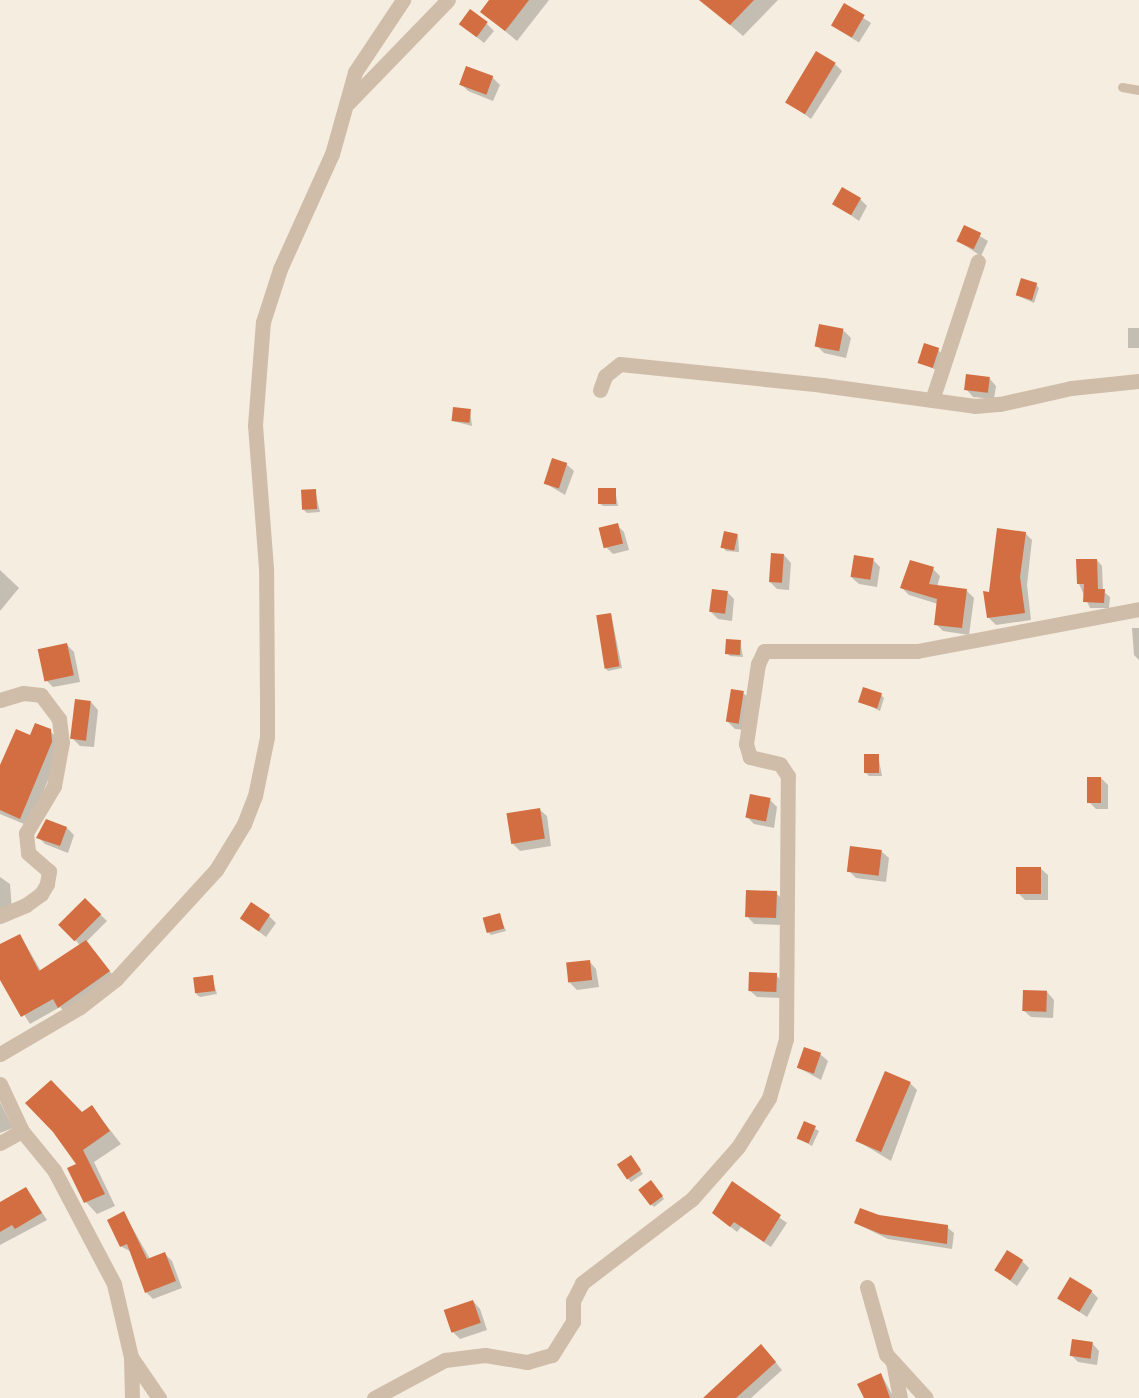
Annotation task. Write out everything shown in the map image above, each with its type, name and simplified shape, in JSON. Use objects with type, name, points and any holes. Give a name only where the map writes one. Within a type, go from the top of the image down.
[{"type":"street","points":[[0,1054],[80,1007],[117,979],[216,870],[244,824],[255,796],[267,736],[266,568],[255,425],[258,354],[270,297],[317,194],[362,57],[403,0]]},
{"type":"street","points":[[347,104],[448,0]]},
{"type":"street","points":[[932,400],[978,261]]},
{"type":"street","points":[[600,390],[612,368],[628,364],[991,406],[1038,393],[1139,381]]},
{"type":"street","points":[[375,1398],[445,1360],[484,1355],[528,1362],[552,1355],[573,1322],[573,1301],[582,1283],[692,1199],[738,1147],[769,1098],[786,1039],[788,777],[780,764],[750,757],[746,744],[758,664],[764,651],[917,651],[1139,609]]},
{"type":"street","points":[[0,700],[23,693],[41,695],[58,719],[62,742],[54,786],[26,833],[28,853],[49,871],[47,884],[41,894],[26,905],[0,916]]},
{"type":"street","points":[[0,1084],[22,1131],[54,1170],[114,1284],[131,1357],[132,1398]]},
{"type":"street","points":[[0,1143],[22,1131]]},
{"type":"street","points":[[867,1287],[880,1342],[893,1362],[926,1398]]},
{"type":"street","points":[[131,1357],[159,1398]]},
{"type":"street","points":[[893,1362],[900,1398]]},
{"type":"lane","points":[[1122,87],[1139,90]]},
{"type":"building","points":[[489,0],[529,0],[505,31],[480,12]]},
{"type":"building","points":[[699,0],[754,0],[730,25]]},
{"type":"building","points":[[844,3],[865,15],[852,38],[831,26]]},
{"type":"building","points":[[470,9],[488,22],[477,37],[459,24]]},
{"type":"building","points":[[816,51],[836,63],[805,114],[785,102]]},
{"type":"building","points":[[466,66],[493,76],[486,95],[459,85]]},
{"type":"building","points":[[842,187],[861,198],[851,215],[832,204]]},
{"type":"building","points":[[964,225],[981,233],[974,249],[956,241]]},
{"type":"building","points":[[1021,278],[1037,283],[1032,300],[1016,295]]},
{"type":"building","points":[[819,324],[844,329],[839,351],[815,347]]},
{"type":"building","points":[[924,343],[939,348],[933,368],[918,363]]},
{"type":"building","points":[[966,374],[990,377],[988,393],[964,390]]},
{"type":"building","points":[[453,407],[471,409],[469,423],[452,421]]},
{"type":"building","points":[[552,458],[567,463],[559,489],[544,484]]},
{"type":"building","points":[[598,488],[616,488],[616,504],[598,504]]},
{"type":"building","points":[[316,489],[317,509],[302,510],[301,490]]},
{"type":"building","points":[[618,523],[623,543],[604,548],[599,528]]},
{"type":"building","points":[[997,528],[1026,532],[1020,577],[1025,613],[987,618],[983,591],[989,592]]},
{"type":"building","points":[[724,531],[738,534],[734,551],[720,548]]},
{"type":"building","points":[[771,553],[784,554],[782,583],[769,582]]},
{"type":"building","points":[[854,555],[874,558],[870,580],[851,577]]},
{"type":"building","points":[[1076,559],[1097,559],[1098,589],[1105,589],[1104,603],[1083,602],[1084,584],[1077,584]]},
{"type":"building","points":[[910,560],[934,567],[929,584],[967,589],[962,628],[934,625],[937,599],[900,588]]},
{"type":"building","points":[[712,589],[728,591],[725,614],[709,612]]},
{"type":"building","points":[[611,613],[619,666],[605,669],[596,615]]},
{"type":"building","points":[[726,639],[741,640],[740,655],[725,654]]},
{"type":"building","points":[[67,643],[74,675],[45,682],[38,649]]},
{"type":"building","points":[[863,687],[882,693],[877,708],[858,702]]},
{"type":"building","points":[[731,689],[744,691],[739,724],[726,722]]},
{"type":"building","points":[[75,699],[91,701],[86,741],[70,739]]},
{"type":"building","points":[[35,723],[51,729],[52,742],[20,819],[0,810],[0,765],[16,729],[30,735]]},
{"type":"building","points":[[864,754],[879,754],[879,773],[864,773]]},
{"type":"building","points":[[1087,777],[1101,777],[1101,803],[1087,803]]},
{"type":"building","points":[[750,794],[771,798],[766,822],[745,818]]},
{"type":"building","points":[[540,808],[545,839],[511,844],[506,813]]},
{"type":"building","points":[[46,819],[67,827],[60,846],[36,838]]},
{"type":"building","points":[[850,846],[882,850],[879,876],[847,872]]},
{"type":"building","points":[[1016,867],[1041,867],[1041,894],[1016,894]]},
{"type":"building","points":[[746,890],[777,891],[776,918],[745,917]]},
{"type":"building","points":[[85,898],[101,914],[74,941],[58,925]]},
{"type":"building","points":[[251,902],[270,915],[259,931],[240,919]]},
{"type":"building","points":[[500,913],[504,928],[487,933],[483,918]]},
{"type":"building","points":[[20,934],[39,971],[86,940],[110,971],[58,1008],[53,999],[21,1017],[0,980],[0,944]]},
{"type":"building","points":[[590,960],[592,980],[568,982],[566,963]]},
{"type":"building","points":[[749,972],[777,973],[776,992],[748,991]]},
{"type":"building","points":[[213,975],[215,991],[195,993],[193,977]]},
{"type":"building","points":[[1023,990],[1047,991],[1046,1012],[1022,1011]]},
{"type":"building","points":[[804,1047],[821,1053],[814,1074],[797,1068]]},
{"type":"building","points":[[885,1071],[911,1082],[881,1152],[855,1141]]},
{"type":"building","points":[[51,1080],[82,1112],[92,1105],[110,1131],[83,1150],[105,1194],[84,1203],[67,1168],[76,1164],[53,1132],[25,1103]]},
{"type":"building","points":[[804,1121],[816,1126],[809,1144],[797,1138]]},
{"type":"building","points":[[631,1155],[641,1170],[627,1179],[617,1165]]},
{"type":"building","points":[[651,1180],[663,1196],[650,1206],[638,1190]]},
{"type":"building","points":[[732,1181],[781,1215],[764,1242],[734,1222],[730,1227],[712,1213]]},
{"type":"building","points":[[26,1187],[42,1213],[15,1229],[12,1225],[0,1232],[0,1202]]},
{"type":"building","points":[[860,1208],[879,1215],[948,1225],[947,1244],[881,1234],[854,1223]]},
{"type":"building","points":[[124,1211],[147,1259],[165,1252],[176,1281],[145,1293],[127,1244],[120,1247],[107,1220]]},
{"type":"building","points":[[1007,1250],[1023,1260],[1010,1280],[994,1270]]},
{"type":"building","points":[[1070,1277],[1092,1290],[1079,1312],[1057,1298]]},
{"type":"building","points":[[473,1300],[481,1323],[452,1333],[444,1310]]},
{"type":"building","points":[[1072,1339],[1093,1342],[1090,1359],[1070,1356]]},
{"type":"building","points":[[761,1344],[776,1362],[736,1398],[703,1398]]},
{"type":"building","points":[[881,1373],[890,1398],[864,1398],[857,1384]]}]
